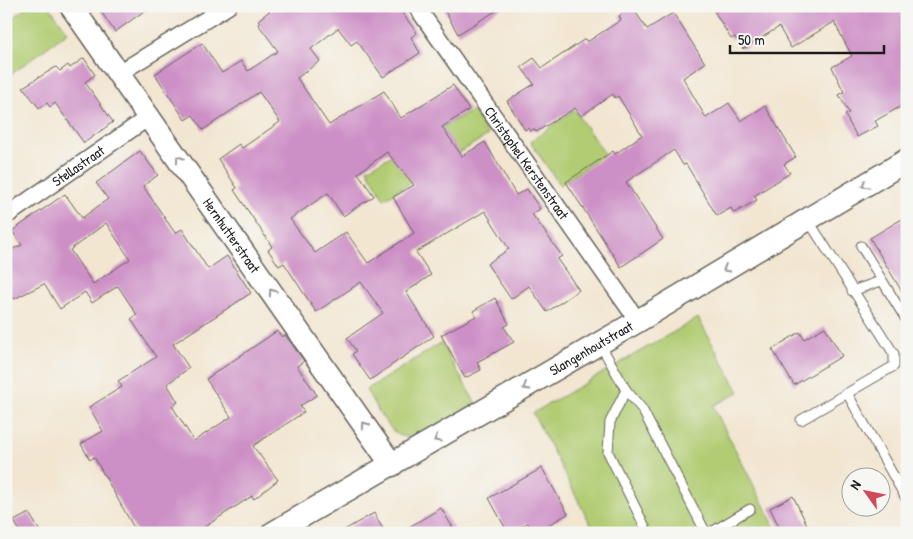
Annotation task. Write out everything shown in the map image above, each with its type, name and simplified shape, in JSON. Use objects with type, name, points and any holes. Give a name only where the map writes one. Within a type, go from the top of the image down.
[{"type":"main road","name":"Hernhutterstraat","points":[[71,6],[150,116],[392,465]]},
{"type":"main road","name":"Slangenhoutstraat","points":[[273,533],[600,344],[907,160]]},
{"type":"street","points":[[118,73],[228,6]]},
{"type":"street","name":"Christophel Kerstenstraat","points":[[416,6],[638,321]]},
{"type":"street","name":"Stellastraat","points":[[6,216],[150,116]]},
{"type":"lane","points":[[801,420],[894,366],[894,354],[808,220]]},
{"type":"lane","points":[[861,246],[907,321]]},
{"type":"lane","points":[[852,290],[881,281]]},
{"type":"lane","points":[[600,344],[626,390],[642,409],[706,533]]},
{"type":"lane","points":[[626,390],[610,422],[608,452],[648,533]]},
{"type":"lane","points":[[847,393],[907,500]]},
{"type":"lane","points":[[710,533],[750,509]]},
{"type":"green space","points":[[28,6],[49,6],[68,32],[6,78],[6,23]]},
{"type":"green space","points":[[473,110],[488,135],[384,199],[367,169]]},
{"type":"green space","points":[[574,110],[605,154],[560,185],[530,142]]},
{"type":"green space","points":[[698,318],[739,392],[713,406],[778,533],[595,533],[533,413]]},
{"type":"green space","points":[[441,343],[476,404],[426,433],[405,437],[397,434],[384,419],[366,390]]},
{"type":"building","points":[[97,6],[151,6],[115,32]]},
{"type":"building","points":[[276,6],[397,6],[417,33],[411,37],[420,53],[383,77],[357,41],[351,45],[338,28],[311,49],[320,61],[297,78],[329,125],[384,91],[401,118],[453,85],[469,110],[442,127],[462,156],[485,142],[516,195],[527,189],[540,209],[532,214],[562,256],[557,259],[579,290],[547,312],[529,286],[511,299],[487,264],[509,249],[485,211],[416,252],[431,275],[406,292],[434,336],[370,380],[352,354],[356,351],[347,338],[383,313],[361,282],[316,312],[284,263],[279,266],[268,250],[272,247],[234,190],[237,188],[218,159],[239,144],[242,148],[280,122],[259,92],[203,130],[193,115],[185,120],[155,74],[202,43],[222,73],[241,61],[248,71],[278,51],[258,24],[260,22],[258,20]],"holes":[[[387,152],[414,185],[393,197],[414,233],[368,263],[346,232],[315,253],[290,219],[328,193],[343,216],[374,196],[358,173]]]},
{"type":"building","points":[[442,6],[504,6],[458,34]]},
{"type":"building","points":[[711,6],[907,6],[907,103],[875,121],[878,126],[857,137],[845,115],[849,113],[839,95],[844,92],[832,67],[852,56],[834,22],[791,48],[779,27],[743,49],[735,37],[731,39]]},
{"type":"building","points":[[632,7],[647,29],[673,13],[705,63],[683,78],[706,118],[729,103],[741,121],[765,106],[796,157],[784,164],[790,173],[754,196],[757,200],[734,213],[731,208],[717,216],[686,164],[683,165],[674,150],[626,182],[663,239],[621,267],[566,182],[613,151],[615,154],[642,135],[618,96],[615,98],[613,94],[581,116],[575,108],[536,132],[534,129],[530,131],[528,128],[525,130],[507,101],[534,84],[521,67],[534,58],[542,68],[585,39],[587,42],[621,20],[619,16]]},
{"type":"building","points":[[84,58],[95,75],[85,82],[113,122],[84,143],[55,103],[50,107],[47,103],[39,108],[23,87],[56,67],[60,71],[68,65],[70,68]]},
{"type":"building","points":[[140,151],[158,175],[143,186],[175,233],[182,229],[208,269],[227,256],[251,293],[173,344],[189,368],[167,384],[178,402],[172,406],[194,441],[231,417],[206,379],[277,331],[282,337],[285,335],[304,361],[297,366],[317,395],[300,406],[304,412],[253,446],[278,480],[254,499],[252,496],[195,533],[137,533],[94,457],[90,460],[81,444],[103,431],[89,407],[122,387],[118,381],[156,357],[131,319],[137,315],[118,286],[92,303],[85,292],[60,309],[44,284],[14,299],[6,283],[6,252],[22,245],[12,231],[65,194],[82,218],[108,199],[96,183]],"holes":[[[106,223],[130,259],[93,284],[70,250]]]},
{"type":"building","points":[[907,216],[907,300],[870,238]]},
{"type":"building","points":[[495,298],[509,324],[504,327],[514,342],[477,362],[481,370],[465,378],[441,335],[476,316],[473,311]]},
{"type":"building","points":[[825,327],[842,356],[794,385],[772,349],[800,332],[804,339]]},
{"type":"building","points":[[542,468],[568,514],[534,533],[528,523],[508,533],[489,498]]},
{"type":"building","points":[[793,496],[811,533],[782,533],[770,508]]},
{"type":"building","points":[[441,508],[456,533],[399,533]]},
{"type":"building","points":[[29,513],[41,533],[21,533],[14,521]]},
{"type":"building","points":[[374,513],[385,533],[339,533]]}]
